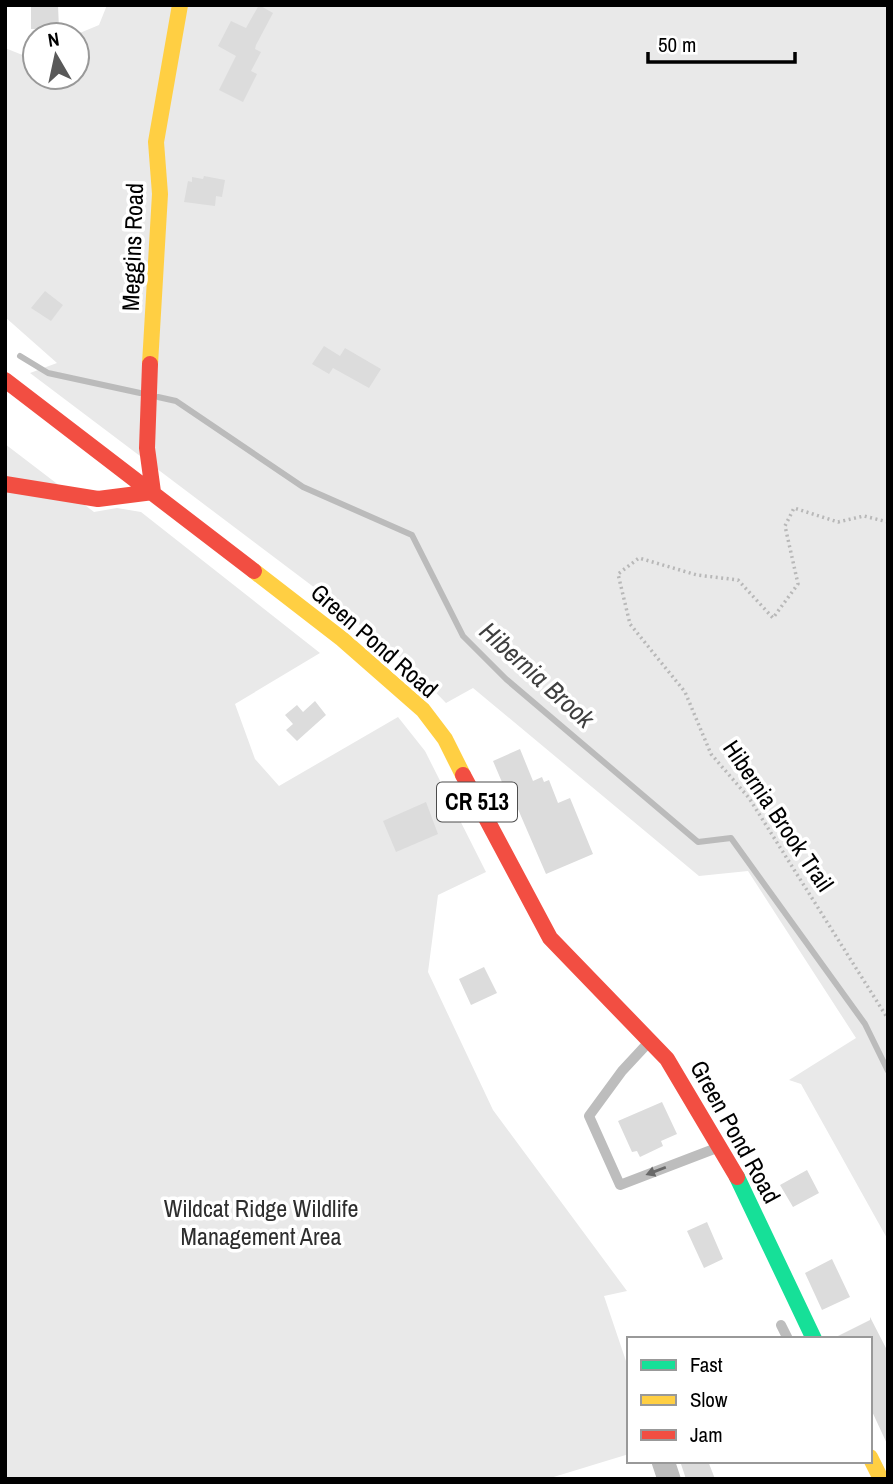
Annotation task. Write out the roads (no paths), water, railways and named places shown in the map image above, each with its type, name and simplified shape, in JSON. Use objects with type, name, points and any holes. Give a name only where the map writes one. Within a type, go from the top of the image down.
[{"type":"main road","name":"Meggins Road","points":[[153,492],[147,448],[147,416],[160,194],[156,142],[180,5]]},
{"type":"main road","name":"Green Pond Road","points":[[5,380],[342,639],[423,710],[445,739],[496,842],[550,938],[667,1059],[685,1086],[720,1147],[813,1337]]},
{"type":"main road","points":[[5,484],[98,499],[153,492]]},
{"type":"main road","points":[[872,1461],[881,1479]]},
{"type":"lane","points":[[650,1041],[622,1071],[589,1116],[620,1185],[720,1147]]},
{"type":"lane","points":[[781,1325],[787,1337]]},
{"type":"waterway","name":"Hibernia Brook","points":[[20,356],[48,373],[140,393]]},
{"type":"waterway","name":"Hibernia Brook","points":[[158,397],[176,401],[303,487],[412,535],[463,636],[506,679],[698,842],[731,838],[865,1024],[888,1071]]},
{"type":"park label","name":"Wildcat Ridge Wildlife Management Area","points":[[261,1223]]}]
